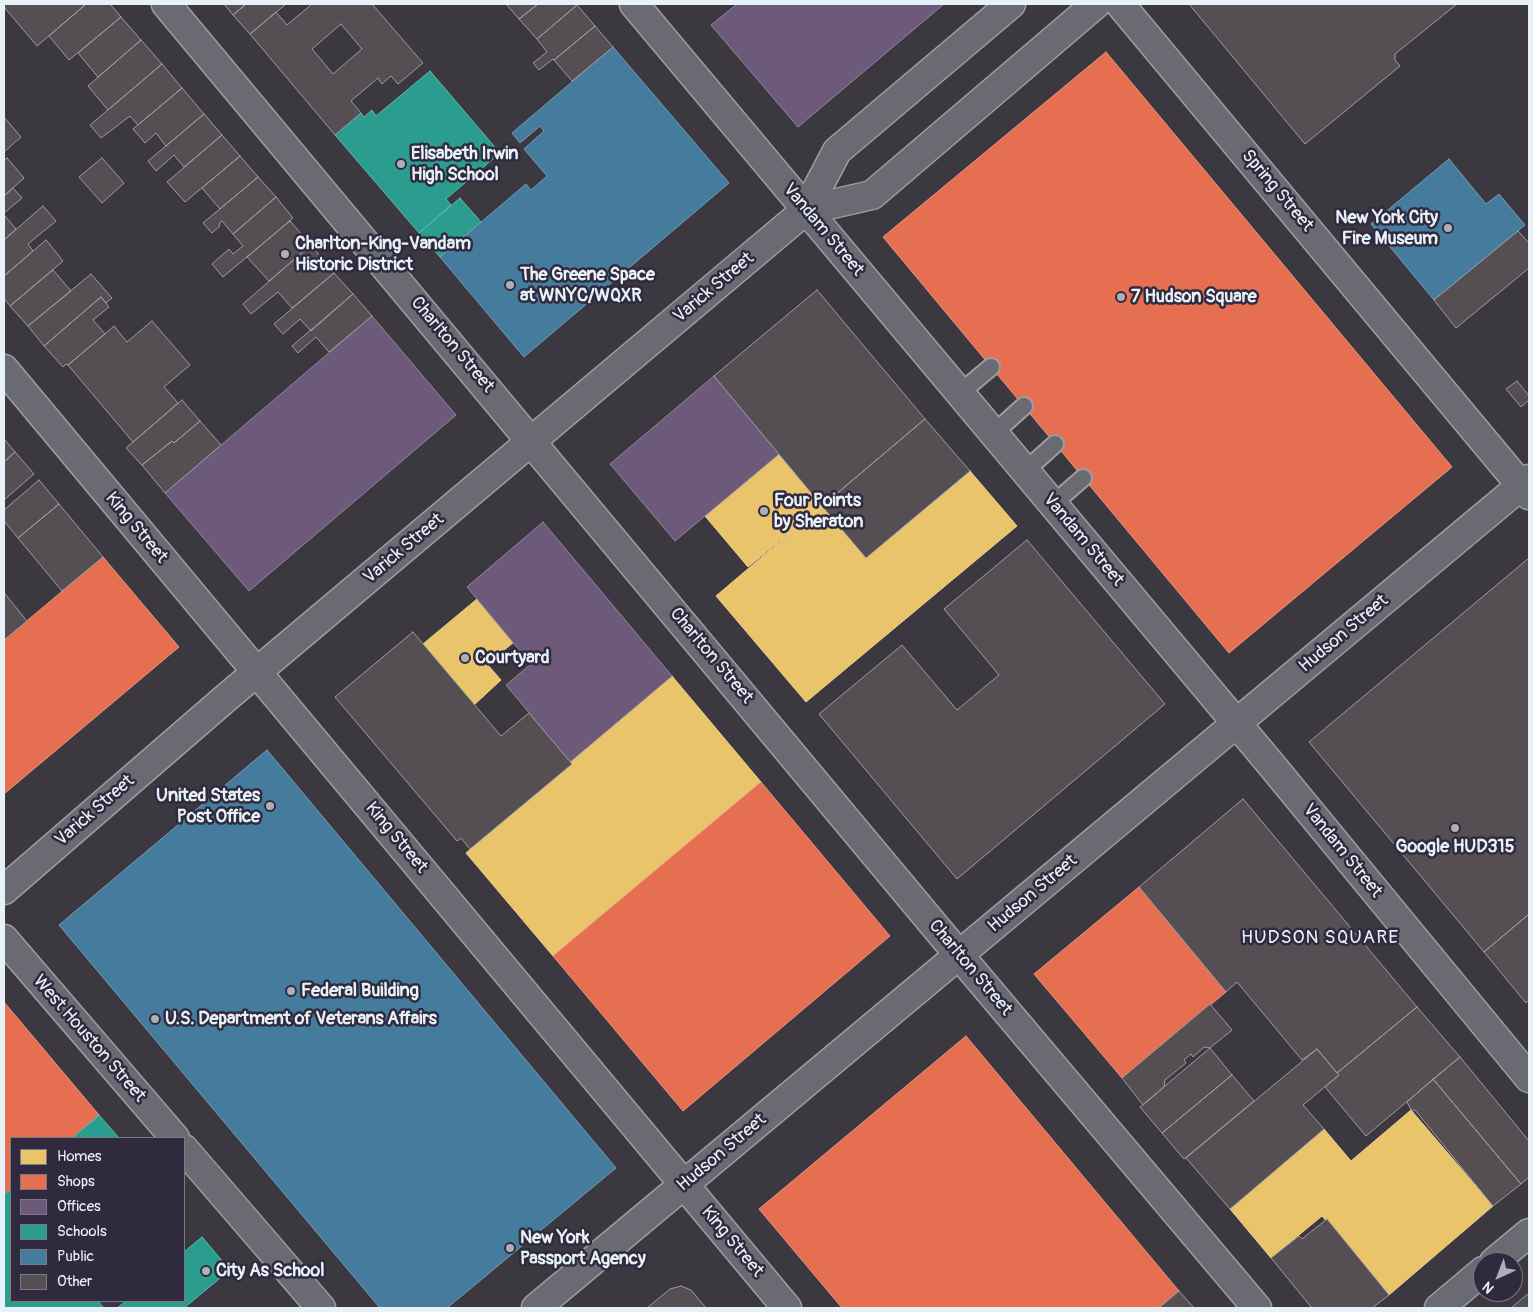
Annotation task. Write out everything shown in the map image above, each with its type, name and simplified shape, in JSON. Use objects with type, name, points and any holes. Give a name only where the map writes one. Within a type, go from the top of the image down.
[{"type":"street","name":"Charlton Street","points":[[166,4],[959,955],[1257,1308]]},
{"type":"street","name":"Vandam Street","points":[[634,4],[1053,504],[1529,1078]]},
{"type":"street","name":"Varick Street","points":[[4,890],[257,672],[806,210],[837,152],[1011,4]]},
{"type":"street","name":"Varick Street","points":[[806,210],[872,195],[1096,4]]},
{"type":"street","name":"Spring Street","points":[[1120,4],[1527,486]]},
{"type":"street","name":"King Street","points":[[4,369],[787,1308]]},
{"type":"street","name":"Hudson Street","points":[[536,1308],[1236,724],[1527,486]]},
{"type":"street","name":"West Houston Street","points":[[4,939],[174,1137]]},
{"type":"street","points":[[185,1150],[321,1308]]},
{"type":"street","points":[[1506,1252],[1529,1233]]},
{"type":"street","points":[[1439,1308],[1473,1279]]},
{"type":"lane","points":[[960,393],[991,367]]},
{"type":"lane","points":[[993,434],[1024,406]]},
{"type":"lane","points":[[1025,471],[1055,444]]},
{"type":"lane","points":[[1053,504],[1083,478]]},
{"type":"building: Homes","name":"Four Points by Sheraton","points":[[779,454],[822,506],[748,567],[705,516]]},
{"type":"building: Homes","points":[[970,471],[1017,526],[806,702],[716,596],[822,506],[866,558]]},
{"type":"building: Homes","name":"Courtyard","points":[[477,599],[514,642],[487,664],[501,680],[474,705],[423,644]]},
{"type":"building: Homes","points":[[672,676],[761,782],[553,956],[466,853],[572,764],[570,762]]},
{"type":"building: Homes","points":[[1411,1110],[1493,1206],[1389,1295],[1322,1216],[1271,1258],[1230,1209],[1324,1129],[1351,1161]]},
{"type":"building: Shops","name":"7 Hudson Square","points":[[1106,52],[1452,467],[1229,653],[883,237]]},
{"type":"building: Shops","points":[[103,557],[179,647],[4,794],[4,640]]},
{"type":"building: Shops","points":[[761,782],[890,936],[683,1111],[553,956]]},
{"type":"building: Shops","points":[[1139,887],[1226,992],[1122,1078],[1034,974]]},
{"type":"building: Shops","points":[[4,1002],[99,1115],[73,1137],[10,1137],[10,1190],[4,1195]]},
{"type":"building: Shops","points":[[966,1036],[1179,1291],[1158,1308],[842,1308],[759,1209]]},
{"type":"building: Offices","points":[[737,4],[944,4],[798,127],[711,25]]},
{"type":"building: Offices","points":[[372,316],[456,415],[249,591],[165,493]]},
{"type":"building: Offices","points":[[714,376],[779,454],[675,541],[610,464]]},
{"type":"building: Offices","points":[[543,522],[672,676],[570,762],[506,685],[531,664],[467,587]]},
{"type":"building: Schools","points":[[430,71],[500,153],[446,199],[451,205],[419,233],[335,135],[361,113],[364,117],[372,110],[376,116]]},
{"type":"building: Schools","points":[[460,198],[481,222],[440,257],[419,233]]},
{"type":"building: Schools","points":[[99,1115],[118,1137],[73,1137]]},
{"type":"building: Schools","points":[[10,1190],[10,1302],[99,1302],[104,1308],[4,1308],[4,1195]]},
{"type":"building: Schools","name":"City As School","points":[[202,1237],[230,1270],[184,1308],[117,1308],[125,1302],[185,1302],[185,1251]]},
{"type":"building: Public","points":[[613,47],[729,183],[524,357],[440,257],[526,184],[531,190],[547,176],[524,149],[544,131],[540,126],[520,143],[512,133]]},
{"type":"building: Public","name":"New York City Fire Museum","points":[[1449,159],[1486,204],[1499,194],[1525,225],[1434,300],[1371,224]]},
{"type":"building: Public","name":"Federal Building","points":[[267,750],[616,1168],[447,1308],[380,1308],[59,925]]},
{"type":"building: Other","points":[[4,4],[86,4],[37,46],[4,7]]},
{"type":"building: Other","points":[[86,4],[110,4],[121,17],[69,60],[49,36]]},
{"type":"building: Other","points":[[224,4],[246,4],[233,15]]},
{"type":"building: Other","points":[[246,4],[286,4],[250,34],[233,15]]},
{"type":"building: Other","points":[[312,4],[372,4],[423,63],[398,84],[391,76],[382,84],[378,78],[351,101],[361,113],[335,135],[250,34],[276,12],[287,25]],"holes":[[[341,24],[362,49],[333,74],[312,49]]]},
{"type":"building: Other","points":[[506,4],[538,4],[519,19]]},
{"type":"building: Other","points":[[538,4],[577,5],[537,39],[519,19]]},
{"type":"building: Other","points":[[1189,4],[1457,4],[1395,54],[1395,60],[1400,66],[1305,144]]},
{"type":"building: Other","points":[[577,5],[595,26],[539,70],[533,63],[547,52],[537,39]]},
{"type":"building: Other","points":[[121,17],[141,40],[98,77],[78,53]]},
{"type":"building: Other","points":[[595,26],[613,47],[572,81],[554,60]]},
{"type":"building: Other","points":[[141,40],[162,64],[108,110],[88,86]]},
{"type":"building: Other","points":[[162,64],[182,88],[138,125],[130,116],[101,138],[90,125]]},
{"type":"building: Other","points":[[182,88],[204,114],[166,146],[156,133],[145,143],[133,129]]},
{"type":"building: Other","points":[[204,114],[222,135],[184,167],[174,155],[156,171],[148,161]]},
{"type":"building: Other","points":[[4,117],[21,137],[4,152]]},
{"type":"building: Other","points":[[222,135],[240,156],[185,202],[167,182]]},
{"type":"building: Other","points":[[240,156],[258,177],[220,209],[202,188]]},
{"type":"building: Other","points":[[7,158],[24,178],[4,196],[4,161]]},
{"type":"building: Other","points":[[102,158],[124,183],[102,203],[79,177]]},
{"type":"building: Other","points":[[258,177],[276,197],[233,234],[222,221],[219,224],[220,226],[212,233],[203,223]]},
{"type":"building: Other","points":[[13,188],[22,198],[4,213],[4,196]]},
{"type":"building: Other","points":[[276,197],[293,218],[223,277],[212,264],[229,249],[233,254],[243,246],[233,234]]},
{"type":"building: Other","points":[[43,206],[56,221],[28,244],[33,251],[4,276],[4,240]]},
{"type":"building: Other","points":[[4,215],[16,229],[4,240]]},
{"type":"building: Other","points":[[290,221],[311,245],[269,281],[247,257]]},
{"type":"building: Other","points":[[1518,231],[1529,243],[1529,268],[1456,328],[1434,300]]},
{"type":"building: Other","points":[[46,240],[63,261],[10,306],[4,298],[4,276]]},
{"type":"building: Other","points":[[311,245],[334,273],[292,308],[278,292],[251,314],[243,304]]},
{"type":"building: Other","points":[[53,270],[71,291],[28,326],[10,306]]},
{"type":"building: Other","points":[[334,273],[353,294],[311,331],[300,319],[283,334],[274,324]]},
{"type":"building: Other","points":[[91,274],[112,298],[106,303],[101,297],[44,346],[28,326]]},
{"type":"building: Other","points":[[817,290],[925,419],[822,506],[714,376]]},
{"type":"building: Other","points":[[353,294],[372,316],[329,352],[316,337],[298,353],[292,346]]},
{"type":"building: Other","points":[[101,297],[109,307],[93,320],[105,334],[68,365],[66,364],[63,367],[44,346]]},
{"type":"building: Other","points":[[152,321],[190,365],[164,387],[178,403],[133,442],[68,365],[114,326],[127,342]]},
{"type":"building: Other","points":[[1517,381],[1529,396],[1529,400],[1521,407],[1506,389]]},
{"type":"building: Other","points":[[182,400],[200,421],[174,443],[172,441],[142,465],[126,448]]},
{"type":"building: Other","points":[[925,419],[970,471],[866,558],[822,506]]},
{"type":"building: Other","points":[[200,421],[221,445],[165,493],[142,465],[172,441],[174,443]]},
{"type":"building: Other","points":[[4,439],[15,452],[4,462]]},
{"type":"building: Other","points":[[15,452],[34,474],[4,500],[4,462]]},
{"type":"building: Other","points":[[39,480],[59,504],[18,538],[4,521],[4,510]]},
{"type":"building: Other","points":[[59,504],[103,557],[62,591],[18,538]]},
{"type":"building: Other","points":[[1027,540],[1165,704],[957,879],[819,714],[902,645],[957,710],[999,675],[944,609]]},
{"type":"building: Other","name":"Google HUD315","points":[[1529,558],[1529,914],[1484,952],[1309,742]]},
{"type":"building: Other","points":[[4,595],[27,621],[4,640]]},
{"type":"building: Other","points":[[413,632],[501,736],[529,713],[572,764],[470,849],[461,838],[457,841],[335,697]]},
{"type":"building: Other","points":[[1243,799],[1417,1007],[1337,1073],[1317,1049],[1302,1060],[1237,982],[1226,992],[1139,887]]},
{"type":"building: Other","points":[[1529,914],[1529,1000],[1526,1003],[1484,952]]},
{"type":"building: Other","points":[[1210,1004],[1232,1030],[1210,1048],[1204,1047],[1193,1057],[1191,1054],[1184,1060],[1186,1063],[1165,1080],[1164,1087],[1143,1105],[1122,1078]]},
{"type":"building: Other","points":[[1417,1007],[1460,1057],[1366,1136],[1325,1087],[1339,1075],[1337,1073]]},
{"type":"building: Other","points":[[1210,1048],[1232,1075],[1162,1133],[1140,1107]]},
{"type":"building: Other","points":[[1317,1049],[1339,1075],[1303,1105],[1324,1129],[1230,1209],[1186,1158]]},
{"type":"building: Other","points":[[1460,1057],[1529,1141],[1529,1177],[1521,1184],[1433,1079]]},
{"type":"building: Other","points":[[1232,1075],[1254,1101],[1184,1159],[1162,1133]]},
{"type":"building: Other","points":[[1433,1079],[1521,1184],[1493,1206],[1415,1110],[1411,1110],[1407,1102]]},
{"type":"building: Other","points":[[1327,1219],[1389,1295],[1372,1308],[1312,1308],[1271,1258],[1299,1236],[1302,1239]]},
{"type":"building: Other","points":[[681,1286],[691,1290],[706,1308],[647,1308],[670,1289]]},
{"type":"building: Other","points":[[1179,1291],[1194,1308],[1158,1308],[1160,1307]]},
{"type":"building: Other","points":[[1529,1293],[1529,1308],[1511,1308],[1518,1302],[1523,1302],[1523,1298]]},
{"type":"place","name":"Elisabeth Irwin High School","points":[[401,164]]},
{"type":"place","name":"New York City Fire Museum","points":[[1448,228]]},
{"type":"place","name":"Charlton-King-Vandam Historic District","points":[[285,254]]},
{"type":"place","name":"The Greene Space at WNYC/WQXR","points":[[510,285]]},
{"type":"place","name":"7 Hudson Square","points":[[1121,297]]},
{"type":"place","name":"Four Points by Sheraton","points":[[764,511]]},
{"type":"place","name":"Courtyard","points":[[465,658]]},
{"type":"place","name":"United States Post Office","points":[[270,806]]},
{"type":"place","name":"Google HUD315","points":[[1455,828]]},
{"type":"place","name":"Federal Building","points":[[291,991]]},
{"type":"place","name":"U.S. Department of Veterans Affairs","points":[[155,1019]]},
{"type":"place","name":"New York Passport Agency","points":[[510,1248]]},
{"type":"place","name":"City As School","points":[[206,1271]]},
{"type":"district","name":"HUDSON SQUARE","points":[[1320,938]]}]
